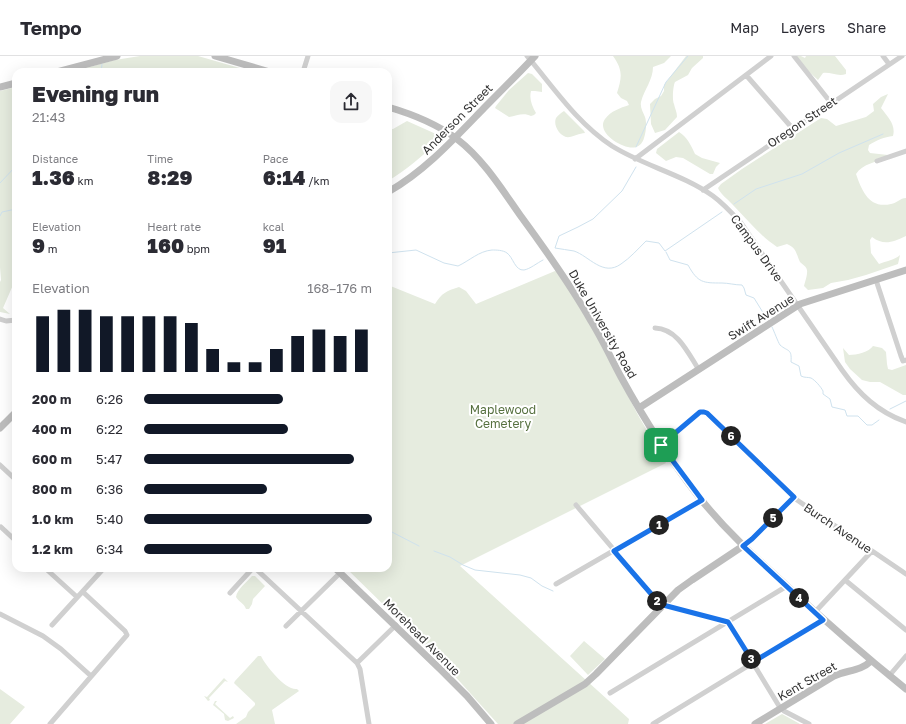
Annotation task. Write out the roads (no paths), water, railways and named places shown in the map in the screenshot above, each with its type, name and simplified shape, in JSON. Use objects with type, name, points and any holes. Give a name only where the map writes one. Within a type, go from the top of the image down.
[{"type":"street","points":[[72,68],[116,56]]},
{"type":"street","points":[[215,56],[256,68]]},
{"type":"street","points":[[304,68],[308,56]]},
{"type":"street","points":[[635,159],[770,56]]},
{"type":"street","points":[[794,56],[831,103]]},
{"type":"street","points":[[883,56],[889,64]]},
{"type":"street","name":"Oregon Street","points":[[703,190],[902,56]]},
{"type":"street","name":"Anderson Street","points":[[392,189],[416,173],[456,138],[531,58]]},
{"type":"street","name":"Campus Drive","points":[[531,58],[582,121],[611,145],[635,159],[703,190],[725,206],[741,223],[858,391],[880,410],[906,422]]},
{"type":"street","points":[[746,74],[793,129]]},
{"type":"street","points":[[0,87],[12,85]]},
{"type":"street","name":"Duke University Road","points":[[392,108],[428,122],[456,138],[475,155],[490,173],[564,277],[592,322],[622,378],[661,445],[722,525],[823,620],[906,689]]},
{"type":"street","points":[[877,161],[906,151]]},
{"type":"street","name":"Swift Avenue","points":[[640,408],[798,306],[906,270]]},
{"type":"street","points":[[876,280],[905,361]]},
{"type":"street","points":[[0,319],[6,321],[12,320]]},
{"type":"street","points":[[655,328],[662,328],[675,336],[699,370]]},
{"type":"street","name":"Burch Avenue","points":[[661,445],[700,412],[704,412],[794,497],[906,574]]},
{"type":"street","points":[[0,428],[12,416]]},
{"type":"street","points":[[0,465],[12,476]]},
{"type":"street","points":[[517,724],[584,684],[596,674],[684,585],[752,539],[794,497]]},
{"type":"street","points":[[556,584],[702,500]]},
{"type":"street","points":[[576,505],[659,603],[728,622],[781,708],[809,724]]},
{"type":"street","points":[[2,527],[12,537]]},
{"type":"street","points":[[815,612],[872,551]]},
{"type":"street","points":[[49,572],[77,598]]},
{"type":"street","points":[[52,625],[100,572]]},
{"type":"street","points":[[230,593],[250,572]]},
{"type":"street","points":[[258,572],[357,663],[360,669],[369,724]]},
{"type":"street","points":[[286,626],[336,572]]},
{"type":"street","name":"Morehead Avenue","points":[[340,572],[463,692],[491,724]]},
{"type":"street","points":[[845,580],[906,630]]},
{"type":"street","points":[[610,694],[787,586]]},
{"type":"street","points":[[50,724],[127,634],[126,631],[82,592]]},
{"type":"street","points":[[0,614],[43,636],[61,649],[92,676]]},
{"type":"street","points":[[652,724],[823,620]]},
{"type":"street","points":[[357,663],[396,625]]},
{"type":"street","points":[[889,676],[906,656]]},
{"type":"street","name":"Kent Street","points":[[756,724],[834,676],[864,667],[871,661]]},
{"type":"waterway","points":[[636,147],[666,82],[688,56]]},
{"type":"waterway","points":[[102,64],[102,68]]},
{"type":"waterway","points":[[734,204],[756,189],[802,174],[839,153],[883,134]]},
{"type":"waterway","points":[[636,167],[622,191],[593,219],[559,236],[555,248],[574,251],[602,267],[614,267],[628,259],[646,241],[659,243],[665,251],[722,212]]},
{"type":"waterway","points":[[0,183],[12,170]]},
{"type":"waterway","points":[[0,216],[2,212],[12,210]]},
{"type":"waterway","points":[[392,253],[416,250],[444,263],[458,266],[483,252],[500,250],[507,253],[516,266],[521,270],[531,267],[543,260]]},
{"type":"waterway","points":[[666,252],[670,260],[688,265],[698,279],[702,281],[742,285],[746,295],[754,298],[767,319]]},
{"type":"waterway","points":[[772,327],[780,345],[790,352],[791,362],[799,366],[801,376],[811,378],[816,382],[822,389],[823,394],[830,399],[832,407],[845,410],[847,416],[858,416],[867,425],[872,425],[879,420]]},
{"type":"waterway","points":[[890,409],[906,401]]},
{"type":"waterway","points":[[392,532],[419,546]]},
{"type":"waterway","points":[[434,551],[450,557],[475,570],[520,575],[531,578],[542,586],[553,591]]},
{"type":"park label","name":"Maplewood Cemetery","points":[[503,416]]}]
